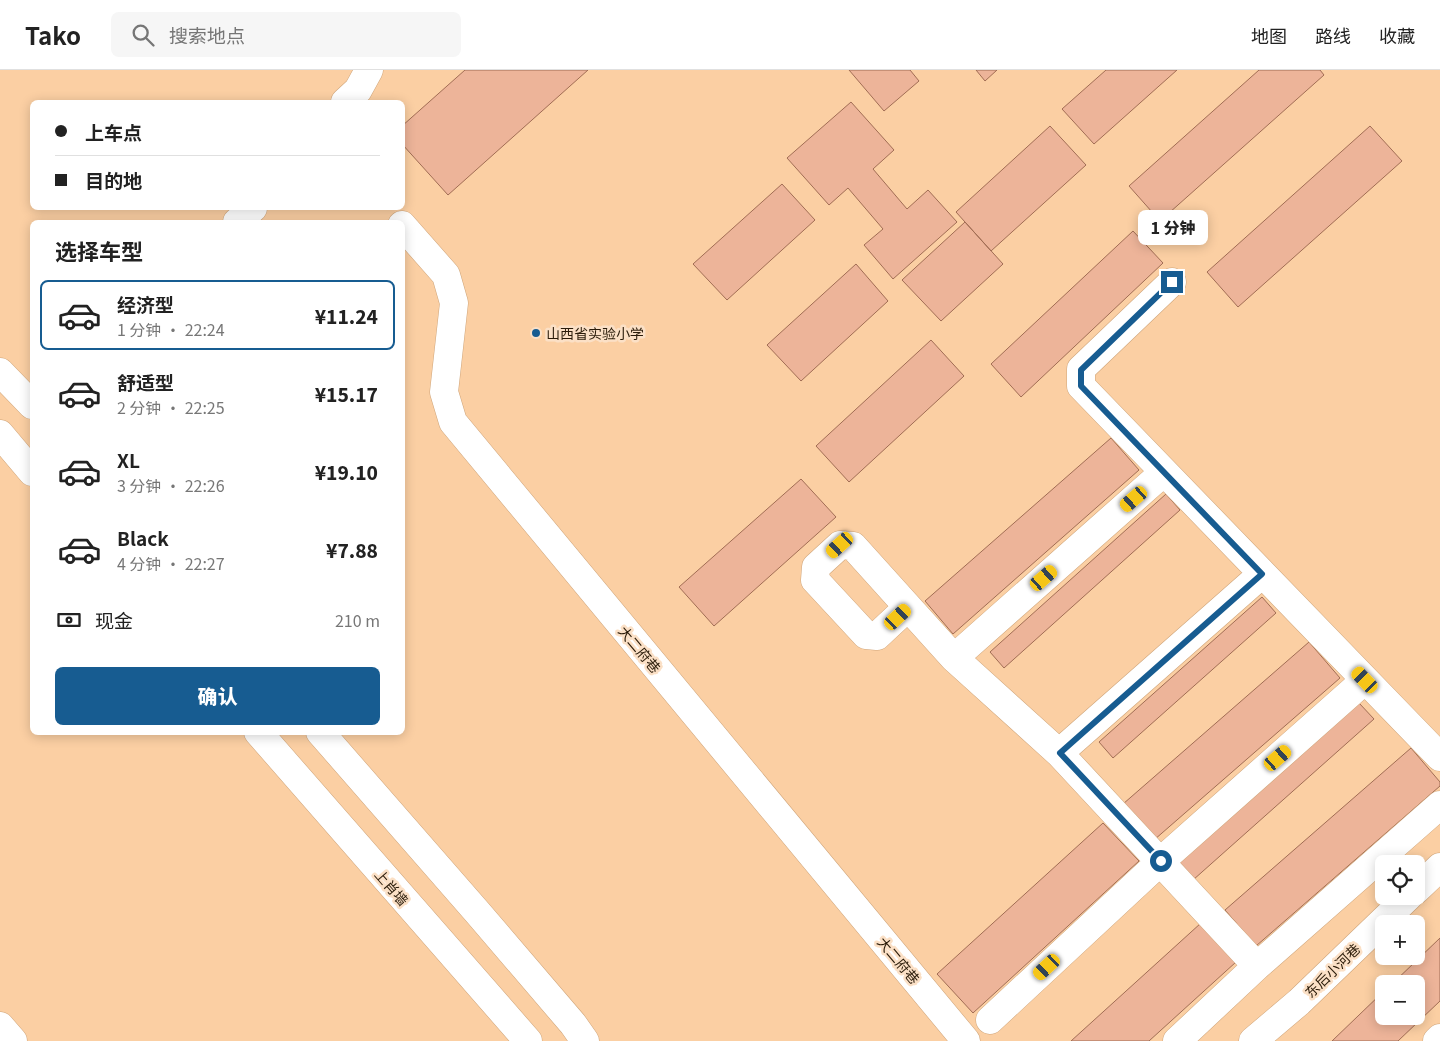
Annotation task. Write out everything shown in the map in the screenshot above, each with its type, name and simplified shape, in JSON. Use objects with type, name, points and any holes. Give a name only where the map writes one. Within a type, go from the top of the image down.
[{"type":"street","points":[[347,100],[358,90],[368,70]]},
{"type":"street","points":[[368,100],[385,77],[387,70]]},
{"type":"street","points":[[219,220],[231,210]]},
{"type":"street","points":[[239,220],[251,210]]},
{"type":"street","name":"大二府巷","points":[[390,210],[398,220]]},
{"type":"street","name":"大二府巷","points":[[405,229],[446,276],[454,303],[444,392],[452,422],[966,1041]]},
{"type":"street","points":[[1172,282],[1081,370],[1081,386],[1440,757]]},
{"type":"street","points":[[0,372],[30,399]]},
{"type":"street","points":[[0,434],[30,470]]},
{"type":"street","points":[[954,658],[1164,472]]},
{"type":"street","points":[[1060,753],[1262,574]]},
{"type":"street","points":[[908,607],[954,658],[1060,753],[1256,966]]},
{"type":"street","points":[[990,1020],[1161,861],[1365,680]]},
{"type":"street","name":"上肖墙","points":[[261,735],[528,1041]]},
{"type":"street","points":[[323,735],[573,1024],[584,1041]]},
{"type":"street","points":[[1177,1041],[1256,966],[1440,806]]},
{"type":"street","points":[[1425,881],[1440,867]]},
{"type":"street","name":"东后小河巷","points":[[1253,1041],[1299,1002],[1400,905]]},
{"type":"street","points":[[0,1026],[13,1041]]},
{"type":"street","points":[[1436,1041],[1440,1038]]},
{"type":"building","points":[[465,70],[588,70],[448,195],[405,147],[405,123]]},
{"type":"building","points":[[849,70],[910,70],[919,81],[884,111]]},
{"type":"building","points":[[976,70],[997,70],[985,81]]},
{"type":"building","points":[[1106,70],[1177,70],[1094,144],[1062,109]]},
{"type":"building","points":[[1259,70],[1320,70],[1324,75],[1160,221],[1129,186]]},
{"type":"building","points":[[851,102],[894,150],[873,169],[907,209],[928,190],[957,222],[893,279],[864,245],[883,229],[848,188],[829,205],[787,158]]},
{"type":"building","points":[[1050,126],[1086,165],[991,251],[956,212]]},
{"type":"building","points":[[1370,126],[1402,161],[1238,307],[1207,272]]},
{"type":"building","points":[[782,184],[815,220],[727,300],[693,264]]},
{"type":"building","points":[[965,222],[1003,264],[941,321],[902,280]]},
{"type":"building","points":[[1133,231],[1163,263],[1021,397],[991,364]]},
{"type":"building","points":[[856,264],[888,301],[801,381],[767,345]]},
{"type":"building","points":[[931,340],[964,376],[849,482],[816,446]]},
{"type":"building","points":[[1111,438],[1139,470],[953,634],[925,601]]},
{"type":"building","points":[[801,479],[836,517],[714,626],[679,587]]},
{"type":"building","points":[[1166,494],[1180,510],[1004,668],[990,652]]},
{"type":"building","points":[[1262,597],[1276,613],[1113,758],[1099,742]]},
{"type":"building","points":[[1309,642],[1340,678],[1154,840],[1123,804]]},
{"type":"building","points":[[1359,703],[1374,719],[1193,880],[1178,864]]},
{"type":"building","points":[[1411,748],[1440,782],[1440,786],[1256,946],[1225,910]]},
{"type":"building","points":[[1103,823],[1139,861],[973,1013],[937,974]]},
{"type":"building","points":[[1201,923],[1236,962],[1149,1041],[1071,1041]]},
{"type":"building","points":[[1440,938],[1440,1001],[1425,1015],[1425,975],[1401,975],[1412,965],[1425,965],[1425,952]]},
{"type":"building","points":[[1375,1000],[1375,1025],[1415,1025],[1398,1041],[1332,1041]]},
{"type":"place","name":"山西省实验小学","points":[[536,333]]},
{"type":"route","points":[[1161,861],[1060,753],[1262,574],[1081,386],[1081,370],[1172,282]]}]
